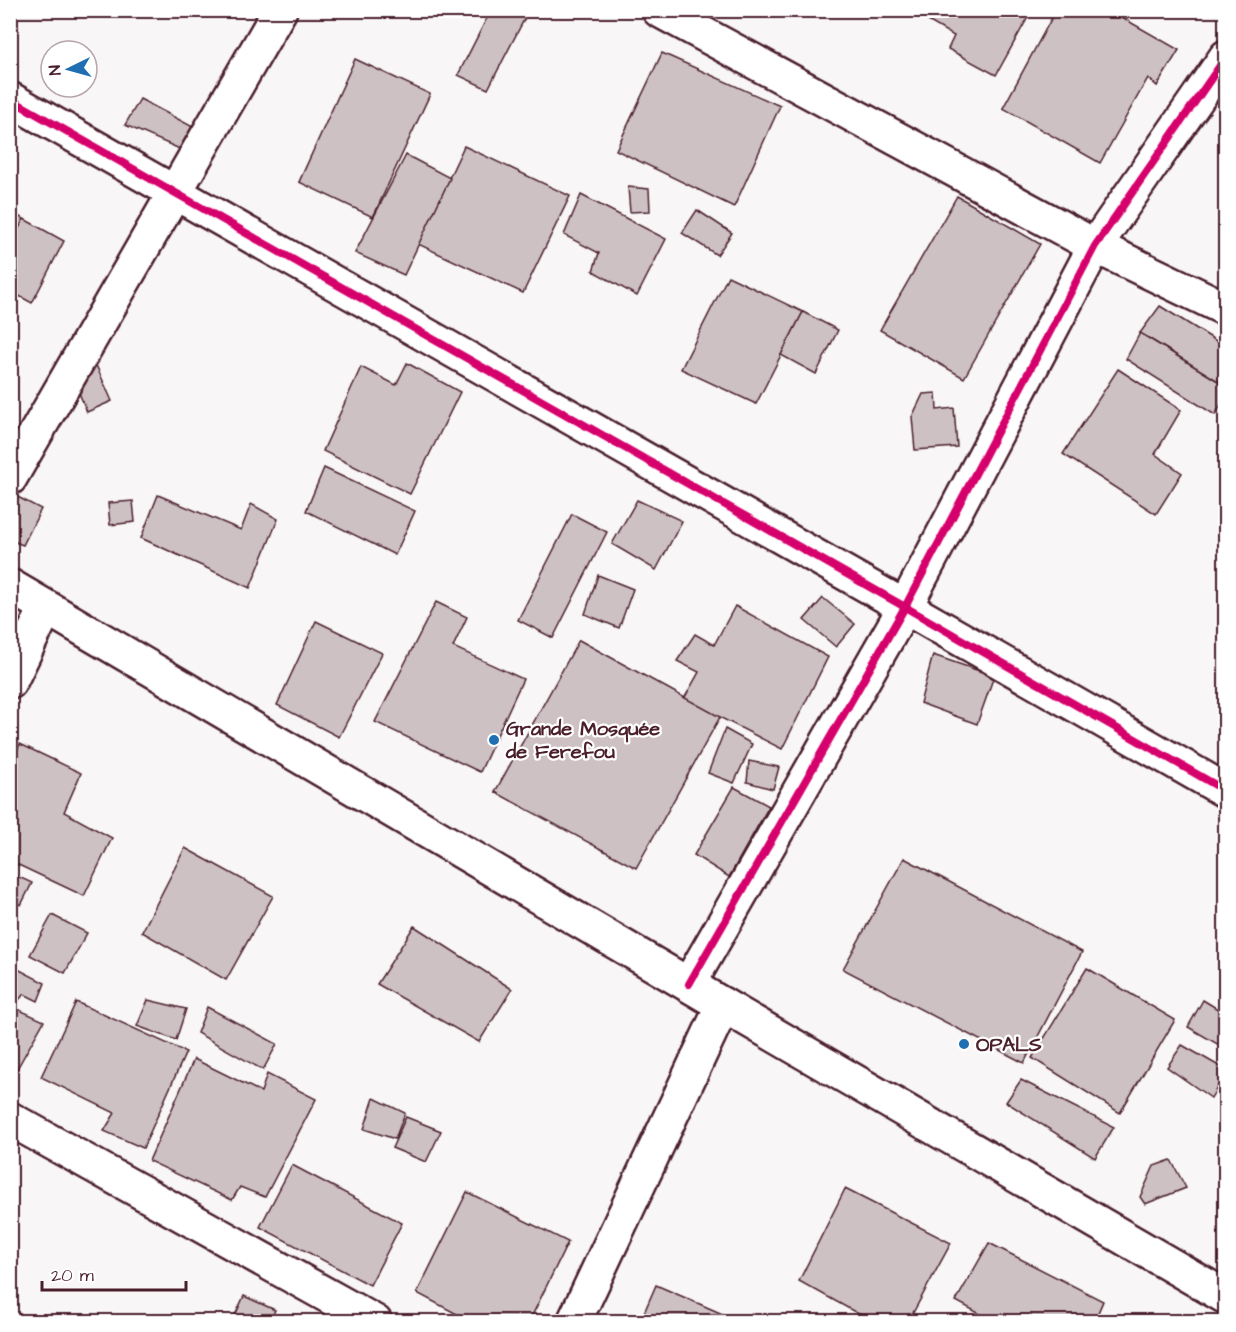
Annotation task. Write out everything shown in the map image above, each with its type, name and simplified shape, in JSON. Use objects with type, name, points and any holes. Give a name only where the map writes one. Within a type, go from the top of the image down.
[{"type":"street","points":[[10,478],[279,10]]},
{"type":"street","points":[[658,10],[1095,246],[1226,309]]},
{"type":"street","points":[[689,984],[905,607],[1095,246],[1226,57]]},
{"type":"street","points":[[10,99],[1226,791]]},
{"type":"street","points":[[10,586],[723,1005],[1226,1297]]},
{"type":"street","points":[[10,682],[46,608]]},
{"type":"street","points":[[574,1322],[723,1005]]},
{"type":"street","points":[[10,1119],[375,1322]]},
{"type":"building","points":[[491,10],[529,10],[488,89],[458,75]]},
{"type":"building","points":[[909,10],[1032,10],[996,75],[948,49],[954,36]]},
{"type":"building","points":[[1056,10],[1109,10],[1179,50],[1157,86],[1148,78],[1100,163],[1003,108]]},
{"type":"building","points":[[662,53],[780,106],[734,207],[616,150]]},
{"type":"building","points":[[355,59],[430,94],[373,217],[299,182]]},
{"type":"building","points":[[140,99],[193,127],[182,150],[125,125]]},
{"type":"building","points":[[464,146],[570,196],[523,293],[418,244]]},
{"type":"building","points":[[406,155],[450,178],[404,275],[355,253]]},
{"type":"building","points":[[628,187],[649,189],[650,211],[630,212]]},
{"type":"building","points":[[581,195],[666,239],[637,296],[593,271],[599,253],[564,235]]},
{"type":"building","points":[[957,196],[1040,244],[964,378],[880,330]]},
{"type":"building","points":[[697,210],[732,233],[717,255],[682,233]]},
{"type":"building","points":[[10,212],[24,219],[10,245]]},
{"type":"building","points":[[24,219],[64,241],[32,303],[10,291],[10,245]]},
{"type":"building","points":[[728,276],[803,312],[756,404],[681,369]]},
{"type":"building","points":[[1160,306],[1226,347],[1226,386],[1140,333]]},
{"type":"building","points":[[803,312],[838,330],[816,374],[781,355]]},
{"type":"building","points":[[1140,333],[1226,386],[1226,397],[1215,415],[1126,359]]},
{"type":"building","points":[[407,363],[460,392],[410,494],[323,451],[361,367],[396,385]]},
{"type":"building","points":[[96,365],[112,401],[87,412],[72,376]]},
{"type":"building","points":[[1118,369],[1181,410],[1155,454],[1182,473],[1156,514],[1063,454]]},
{"type":"building","points":[[936,393],[937,410],[954,408],[957,447],[915,450],[912,417],[923,394]]},
{"type":"building","points":[[324,468],[415,511],[395,555],[306,511]]},
{"type":"building","points":[[10,493],[41,509],[23,545],[10,540]]},
{"type":"building","points":[[158,495],[241,530],[251,504],[278,519],[250,588],[141,538]]},
{"type":"building","points":[[637,500],[682,521],[656,570],[612,544]]},
{"type":"building","points":[[133,501],[135,522],[110,525],[108,503]]},
{"type":"building","points":[[572,514],[607,532],[553,638],[518,620]]},
{"type":"building","points":[[598,575],[633,589],[619,628],[585,614]]},
{"type":"building","points":[[823,598],[855,624],[836,647],[804,620]]},
{"type":"building","points":[[436,602],[467,617],[453,647],[523,679],[480,772],[375,722]]},
{"type":"building","points":[[735,606],[828,657],[782,749],[684,699],[699,672],[677,661],[695,634],[714,645]]},
{"type":"building","points":[[316,621],[382,653],[339,737],[277,705]]},
{"type":"building","points":[[579,640],[720,717],[636,868],[495,792]]},
{"type":"building","points":[[933,655],[994,676],[977,724],[920,703]]},
{"type":"building","points":[[725,729],[752,744],[734,783],[708,773]]},
{"type":"building","points":[[20,744],[81,773],[64,812],[112,838],[84,896],[10,861],[10,767]]},
{"type":"building","points":[[749,761],[779,767],[773,789],[747,782]]},
{"type":"building","points":[[734,787],[769,806],[729,877],[694,855]]},
{"type":"building","points":[[185,848],[273,896],[226,980],[142,932]]},
{"type":"building","points":[[904,858],[1082,952],[1024,1063],[843,969]]},
{"type":"building","points":[[10,873],[32,883],[21,905],[10,900]]},
{"type":"building","points":[[52,915],[87,933],[65,973],[30,955]]},
{"type":"building","points":[[414,926],[512,989],[479,1042],[377,984]]},
{"type":"building","points":[[10,965],[45,983],[38,1001],[24,994],[13,1007],[44,1021],[10,1081]]},
{"type":"building","points":[[1087,968],[1175,1020],[1120,1113],[1032,1058]]},
{"type":"building","points":[[148,1000],[186,1009],[176,1040],[137,1026]]},
{"type":"building","points":[[1203,1000],[1226,1014],[1226,1049],[1188,1027]]},
{"type":"building","points":[[76,1002],[186,1052],[143,1148],[104,1131],[115,1113],[41,1077]]},
{"type":"building","points":[[207,1007],[277,1044],[263,1070],[197,1033]]},
{"type":"building","points":[[1182,1045],[1226,1070],[1211,1098],[1167,1067]]},
{"type":"building","points":[[194,1059],[261,1092],[267,1074],[316,1099],[265,1197],[240,1187],[232,1200],[149,1161]]},
{"type":"building","points":[[1021,1080],[1114,1127],[1095,1158],[1006,1102]]},
{"type":"building","points":[[374,1098],[405,1113],[395,1139],[364,1129]]},
{"type":"building","points":[[406,1117],[441,1131],[426,1162],[392,1148]]},
{"type":"building","points":[[1171,1160],[1186,1188],[1145,1204],[1140,1197],[1154,1166]]},
{"type":"building","points":[[292,1165],[402,1223],[370,1285],[260,1227]]},
{"type":"building","points":[[845,1189],[951,1243],[908,1322],[873,1322],[799,1281]]},
{"type":"building","points":[[467,1192],[568,1242],[529,1322],[472,1322],[417,1293]]},
{"type":"building","points":[[989,1243],[1103,1301],[1094,1322],[995,1322],[956,1301]]},
{"type":"building","points":[[656,1285],[741,1322],[640,1322]]},
{"type":"building","points":[[244,1296],[275,1310],[270,1322],[232,1322]]},
{"type":"cycle path","points":[[689,984],[905,607],[1095,246],[1226,57]]},
{"type":"cycle path","points":[[10,99],[1226,791]]},
{"type":"place","name":"Grande Mosquée de Ferefou","points":[[494,740]]},
{"type":"place","name":"OPALS","points":[[964,1044]]}]
